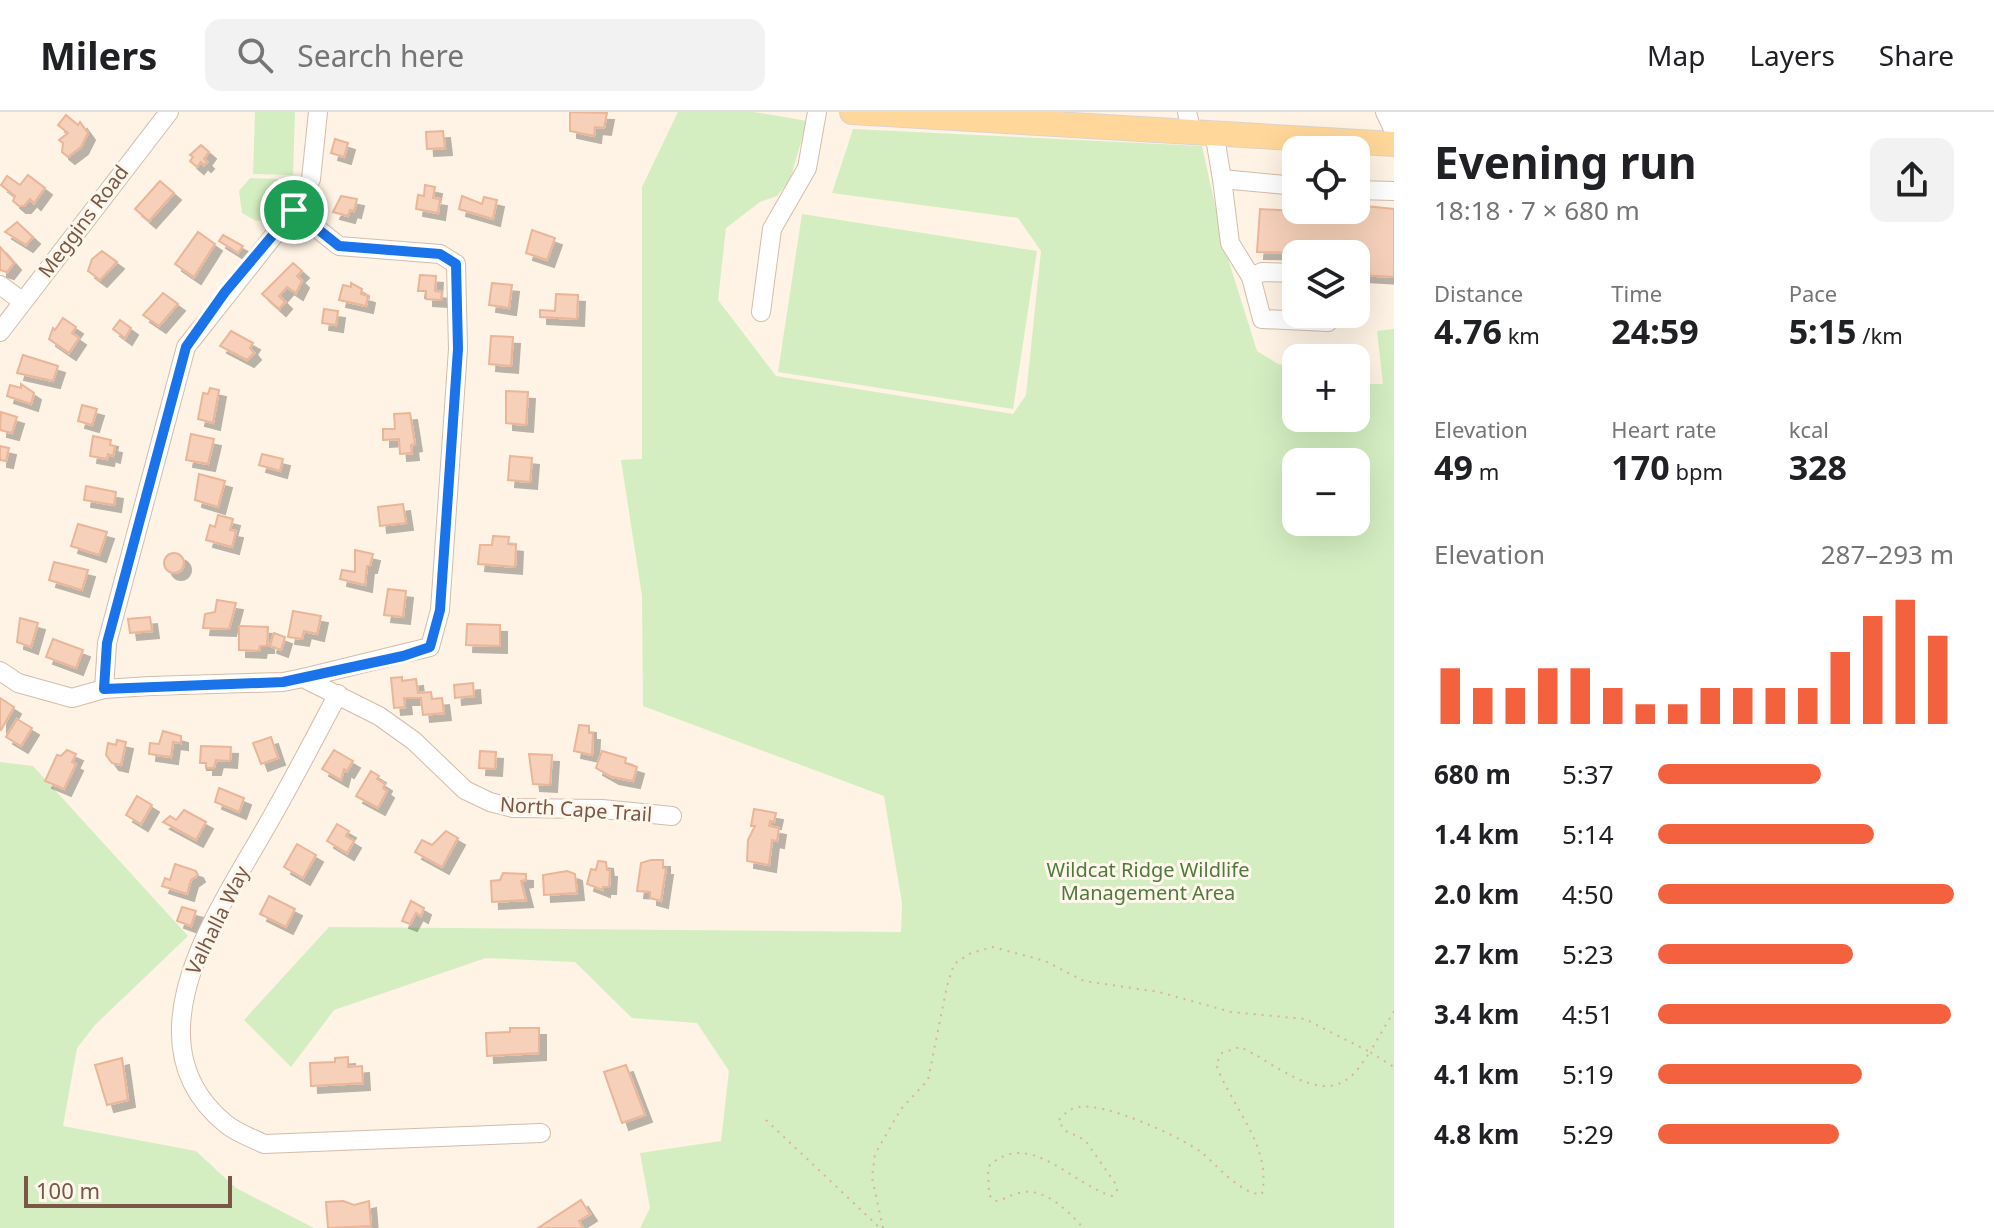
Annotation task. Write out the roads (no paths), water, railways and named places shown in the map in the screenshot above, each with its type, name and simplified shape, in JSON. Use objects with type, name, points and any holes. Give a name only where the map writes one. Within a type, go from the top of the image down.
[{"type":"main road","points":[[852,112],[1198,125],[1394,144]]},
{"type":"street","name":"Meggins Road","points":[[0,332],[169,112]]},
{"type":"street","points":[[104,689],[107,643],[186,347],[225,292],[294,210],[311,179],[318,112]]},
{"type":"street","points":[[761,312],[772,229],[807,168],[817,112]]},
{"type":"street","points":[[1385,112],[1394,131]]},
{"type":"street","points":[[1198,125],[1222,179],[1230,243],[1251,277],[1262,319],[1282,320]]},
{"type":"street","points":[[1222,179],[1282,185]]},
{"type":"street","points":[[1370,190],[1394,191]]},
{"type":"street","points":[[0,671],[18,683],[72,698],[104,689],[283,682],[403,656],[430,647],[435,640],[440,610],[458,349],[456,264],[440,254],[339,246],[294,210]]},
{"type":"street","points":[[1251,277],[1262,272],[1282,273]]},
{"type":"street","points":[[0,285],[22,301]]},
{"type":"street","name":"North Cape Trail","points":[[303,678],[338,694],[414,741],[452,779],[490,802],[513,808],[602,809],[672,816]]},
{"type":"street","name":"Valhalla Way","points":[[338,694],[224,898],[191,971],[183,993],[182,1016],[191,1079],[227,1125],[264,1144],[541,1133]]},
{"type":"park label","name":"Wildcat Ridge Wildlife Management Area","points":[[1148,880]]}]
